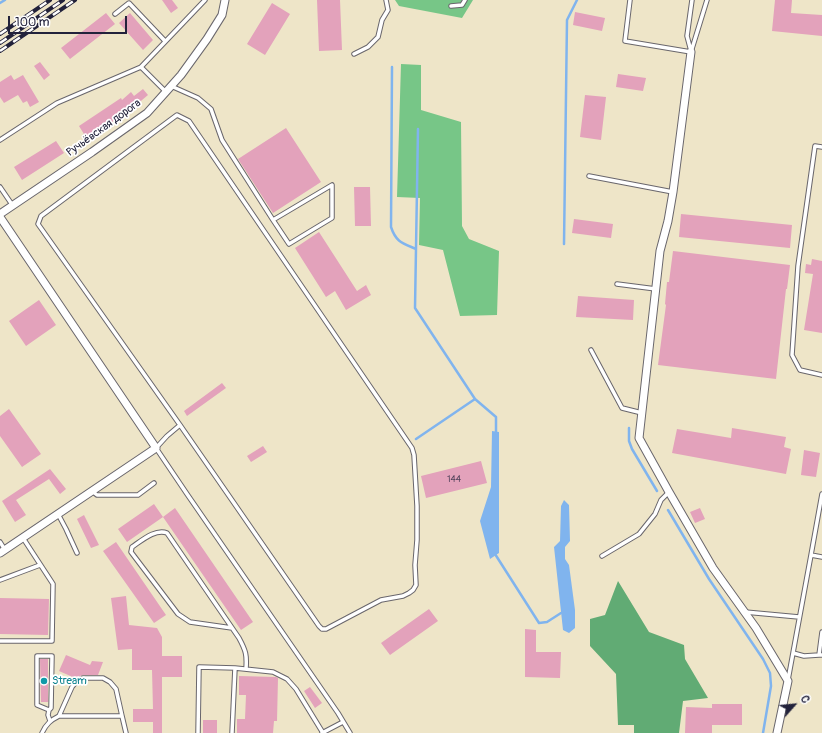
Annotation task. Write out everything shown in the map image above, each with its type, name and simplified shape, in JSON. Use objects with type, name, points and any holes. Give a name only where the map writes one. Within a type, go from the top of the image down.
[{"type":"street","name":"Ручьёвская дорога","points":[[0,214],[92,152],[147,112],[181,75],[207,39],[222,16],[225,0]]},
{"type":"street","points":[[691,52],[673,192],[668,221],[660,251],[639,438],[713,568],[756,628],[788,681],[777,733]]},
{"type":"street","points":[[0,217],[156,448],[3,552]]},
{"type":"lane","points":[[0,140],[57,103],[141,66],[205,0]]},
{"type":"lane","points":[[354,54],[368,47],[378,37],[382,20],[388,10],[386,0]]},
{"type":"lane","points":[[451,6],[462,5],[465,0]]},
{"type":"lane","points":[[630,0],[625,41],[691,52]]},
{"type":"lane","points":[[691,52],[687,36],[692,0]]},
{"type":"lane","points":[[691,52],[707,0]]},
{"type":"lane","points":[[115,14],[129,3],[165,41]]},
{"type":"lane","points":[[141,66],[166,92]]},
{"type":"lane","points":[[171,86],[198,98],[211,110],[222,140],[273,220],[289,244],[332,218],[332,185],[273,220]]},
{"type":"lane","points":[[177,115],[190,121],[412,448],[414,455],[417,506],[415,565],[416,585],[413,590],[403,596],[381,600],[326,629],[322,629],[180,425],[38,224],[42,216],[177,115]]},
{"type":"lane","points":[[822,147],[815,146],[798,266],[792,355],[800,370],[822,375]]},
{"type":"lane","points":[[588,176],[673,192]]},
{"type":"lane","points":[[0,187],[13,206]]},
{"type":"lane","points":[[617,284],[656,289]]},
{"type":"lane","points":[[591,350],[622,408],[642,413]]},
{"type":"lane","points":[[180,425],[156,448],[338,713],[350,733]]},
{"type":"lane","points":[[92,491],[97,495],[138,495],[154,484]]},
{"type":"lane","points":[[602,556],[639,534],[655,514],[661,500],[669,492]]},
{"type":"lane","points":[[788,681],[822,494]]},
{"type":"lane","points":[[58,514],[77,553]]},
{"type":"lane","points":[[232,628],[190,622],[178,614],[131,552],[132,547],[155,532],[163,531],[167,533],[239,638],[247,657],[246,669]]},
{"type":"lane","points":[[0,641],[52,641],[53,584],[23,538]]},
{"type":"lane","points":[[0,542],[3,552]]},
{"type":"lane","points":[[811,555],[822,557]]},
{"type":"lane","points":[[0,580],[40,564]]},
{"type":"lane","points":[[744,612],[799,617]]},
{"type":"lane","points":[[793,653],[804,656],[820,655],[822,632]]},
{"type":"lane","points":[[49,710],[37,705],[37,656],[52,656],[51,708],[48,715],[50,721]]},
{"type":"lane","points":[[198,733],[200,667],[235,668],[273,672],[287,679],[296,689],[323,733],[343,722]]},
{"type":"lane","points":[[232,733],[235,668]]},
{"type":"lane","points":[[59,716],[72,687],[78,681],[83,678],[103,678],[110,682],[116,689],[126,733]]},
{"type":"lane","points":[[42,733],[50,721],[59,716],[122,716]]},
{"type":"green space","points":[[395,0],[473,0],[462,18],[399,6]]},
{"type":"green space","points":[[401,64],[421,65],[421,110],[461,122],[462,226],[469,239],[499,251],[497,315],[460,316],[443,250],[419,245],[420,198],[397,197]]},
{"type":"green space","points":[[618,581],[649,632],[684,645],[685,659],[708,698],[683,701],[679,733],[634,733],[634,725],[618,725],[616,674],[590,646],[590,619],[605,615]]},
{"type":"water","points":[[492,431],[499,432],[499,553],[490,559],[480,521],[491,487]]},
{"type":"water","points":[[564,500],[569,505],[570,541],[565,547],[565,559],[569,565],[575,610],[575,628],[569,633],[563,630],[554,547],[560,541],[561,506]]},
{"type":"building","points":[[162,0],[172,0],[178,8],[171,13]]},
{"type":"building","points":[[317,0],[340,0],[342,50],[319,51]]},
{"type":"building","points":[[775,0],[792,0],[791,13],[822,15],[822,36],[772,31]]},
{"type":"building","points":[[272,3],[290,14],[265,55],[247,44]]},
{"type":"building","points":[[575,12],[605,18],[602,31],[573,25]]},
{"type":"building","points":[[106,13],[115,24],[70,59],[61,48]]},
{"type":"building","points":[[130,13],[153,40],[143,50],[119,23]]},
{"type":"building","points":[[40,62],[50,75],[44,80],[34,66]]},
{"type":"building","points":[[618,74],[646,78],[643,91],[616,87]]},
{"type":"building","points":[[11,75],[14,80],[23,75],[39,102],[30,107],[27,101],[23,103],[18,95],[4,103],[0,97],[0,82]]},
{"type":"building","points":[[143,89],[148,95],[129,111],[87,139],[79,126],[121,98],[122,100],[131,92],[134,96]]},
{"type":"building","points":[[585,95],[606,97],[601,140],[580,137]]},
{"type":"building","points":[[286,128],[321,182],[273,213],[238,159]]},
{"type":"building","points":[[56,141],[64,153],[22,180],[14,167]]},
{"type":"building","points":[[354,187],[370,187],[371,226],[355,226]]},
{"type":"building","points":[[681,214],[792,225],[790,248],[679,237]]},
{"type":"building","points":[[574,219],[613,224],[611,238],[572,233]]},
{"type":"building","points":[[319,232],[357,291],[366,285],[371,295],[346,310],[335,291],[326,297],[295,248]]},
{"type":"building","points":[[673,251],[790,265],[776,379],[658,365],[666,305],[667,282],[669,282]]},
{"type":"building","points":[[812,259],[822,261],[822,333],[804,330],[813,274],[805,273],[806,264],[811,265]]},
{"type":"building","points":[[578,296],[634,300],[633,320],[576,317]]},
{"type":"building","points":[[39,300],[56,325],[26,346],[9,321]]},
{"type":"building","points":[[222,383],[226,388],[187,416],[184,411]]},
{"type":"building","points":[[9,409],[41,454],[22,467],[0,436],[0,416]]},
{"type":"building","points":[[732,428],[786,437],[784,447],[791,449],[786,474],[672,453],[677,429],[731,438]]},
{"type":"building","points":[[263,446],[267,452],[251,462],[247,456]]},
{"type":"building","points":[[804,450],[820,453],[816,477],[801,475]]},
{"type":"building","points":[[481,461],[487,483],[426,498],[421,476]]},
{"type":"building","points":[[50,469],[66,489],[60,494],[49,479],[16,500],[26,515],[15,522],[2,501]]},
{"type":"building","points":[[154,504],[163,517],[127,542],[118,529]]},
{"type":"building","points":[[175,508],[253,622],[241,630],[163,517]]},
{"type":"building","points":[[700,508],[705,519],[695,523],[690,512]]},
{"type":"building","points":[[84,515],[99,545],[91,548],[77,519]]},
{"type":"building","points":[[116,542],[166,615],[154,623],[103,551]]},
{"type":"building","points":[[126,596],[129,625],[157,628],[162,637],[162,656],[182,656],[182,677],[162,677],[162,733],[153,733],[153,722],[133,722],[133,709],[153,709],[152,670],[132,670],[132,649],[118,650],[111,598]]},
{"type":"building","points":[[0,598],[49,599],[48,635],[0,634]]},
{"type":"building","points":[[429,609],[438,621],[390,655],[381,643]]},
{"type":"building","points":[[525,629],[536,630],[536,652],[561,652],[560,678],[525,677]]},
{"type":"building","points":[[66,655],[90,665],[92,661],[103,662],[98,675],[83,675],[75,678],[59,671]]},
{"type":"building","name":"Stream","points":[[40,659],[48,659],[48,702],[41,702]]},
{"type":"building","points":[[239,676],[278,678],[277,721],[274,721],[273,733],[237,733],[237,719],[245,719],[246,695],[239,695]]},
{"type":"building","points":[[310,687],[322,703],[315,708],[304,691]]},
{"type":"building","points":[[712,704],[742,704],[742,725],[712,725],[712,733],[685,733],[686,707],[712,708]]},
{"type":"building","points":[[203,720],[217,720],[217,733],[203,733]]},
{"type":"waterway","points":[[0,3],[5,0]]},
{"type":"waterway","points":[[564,244],[567,20],[577,0]]},
{"type":"waterway","points":[[392,67],[391,227],[397,239],[416,249]]},
{"type":"waterway","points":[[416,439],[475,399],[415,308],[418,129]]},
{"type":"waterway","points":[[475,399],[496,417],[496,433]]},
{"type":"waterway","points":[[629,428],[629,441],[632,449],[657,491]]},
{"type":"waterway","points":[[668,510],[709,579],[763,659],[770,673],[771,686],[763,733]]},
{"type":"waterway","points":[[495,554],[539,623],[547,622],[561,613]]},
{"type":"railway","points":[[0,34],[50,0]]},
{"type":"railway","points":[[0,43],[63,0]]},
{"type":"railway","points":[[0,51],[75,0]]},
{"type":"place","name":"Stream","points":[[44,681]]}]
